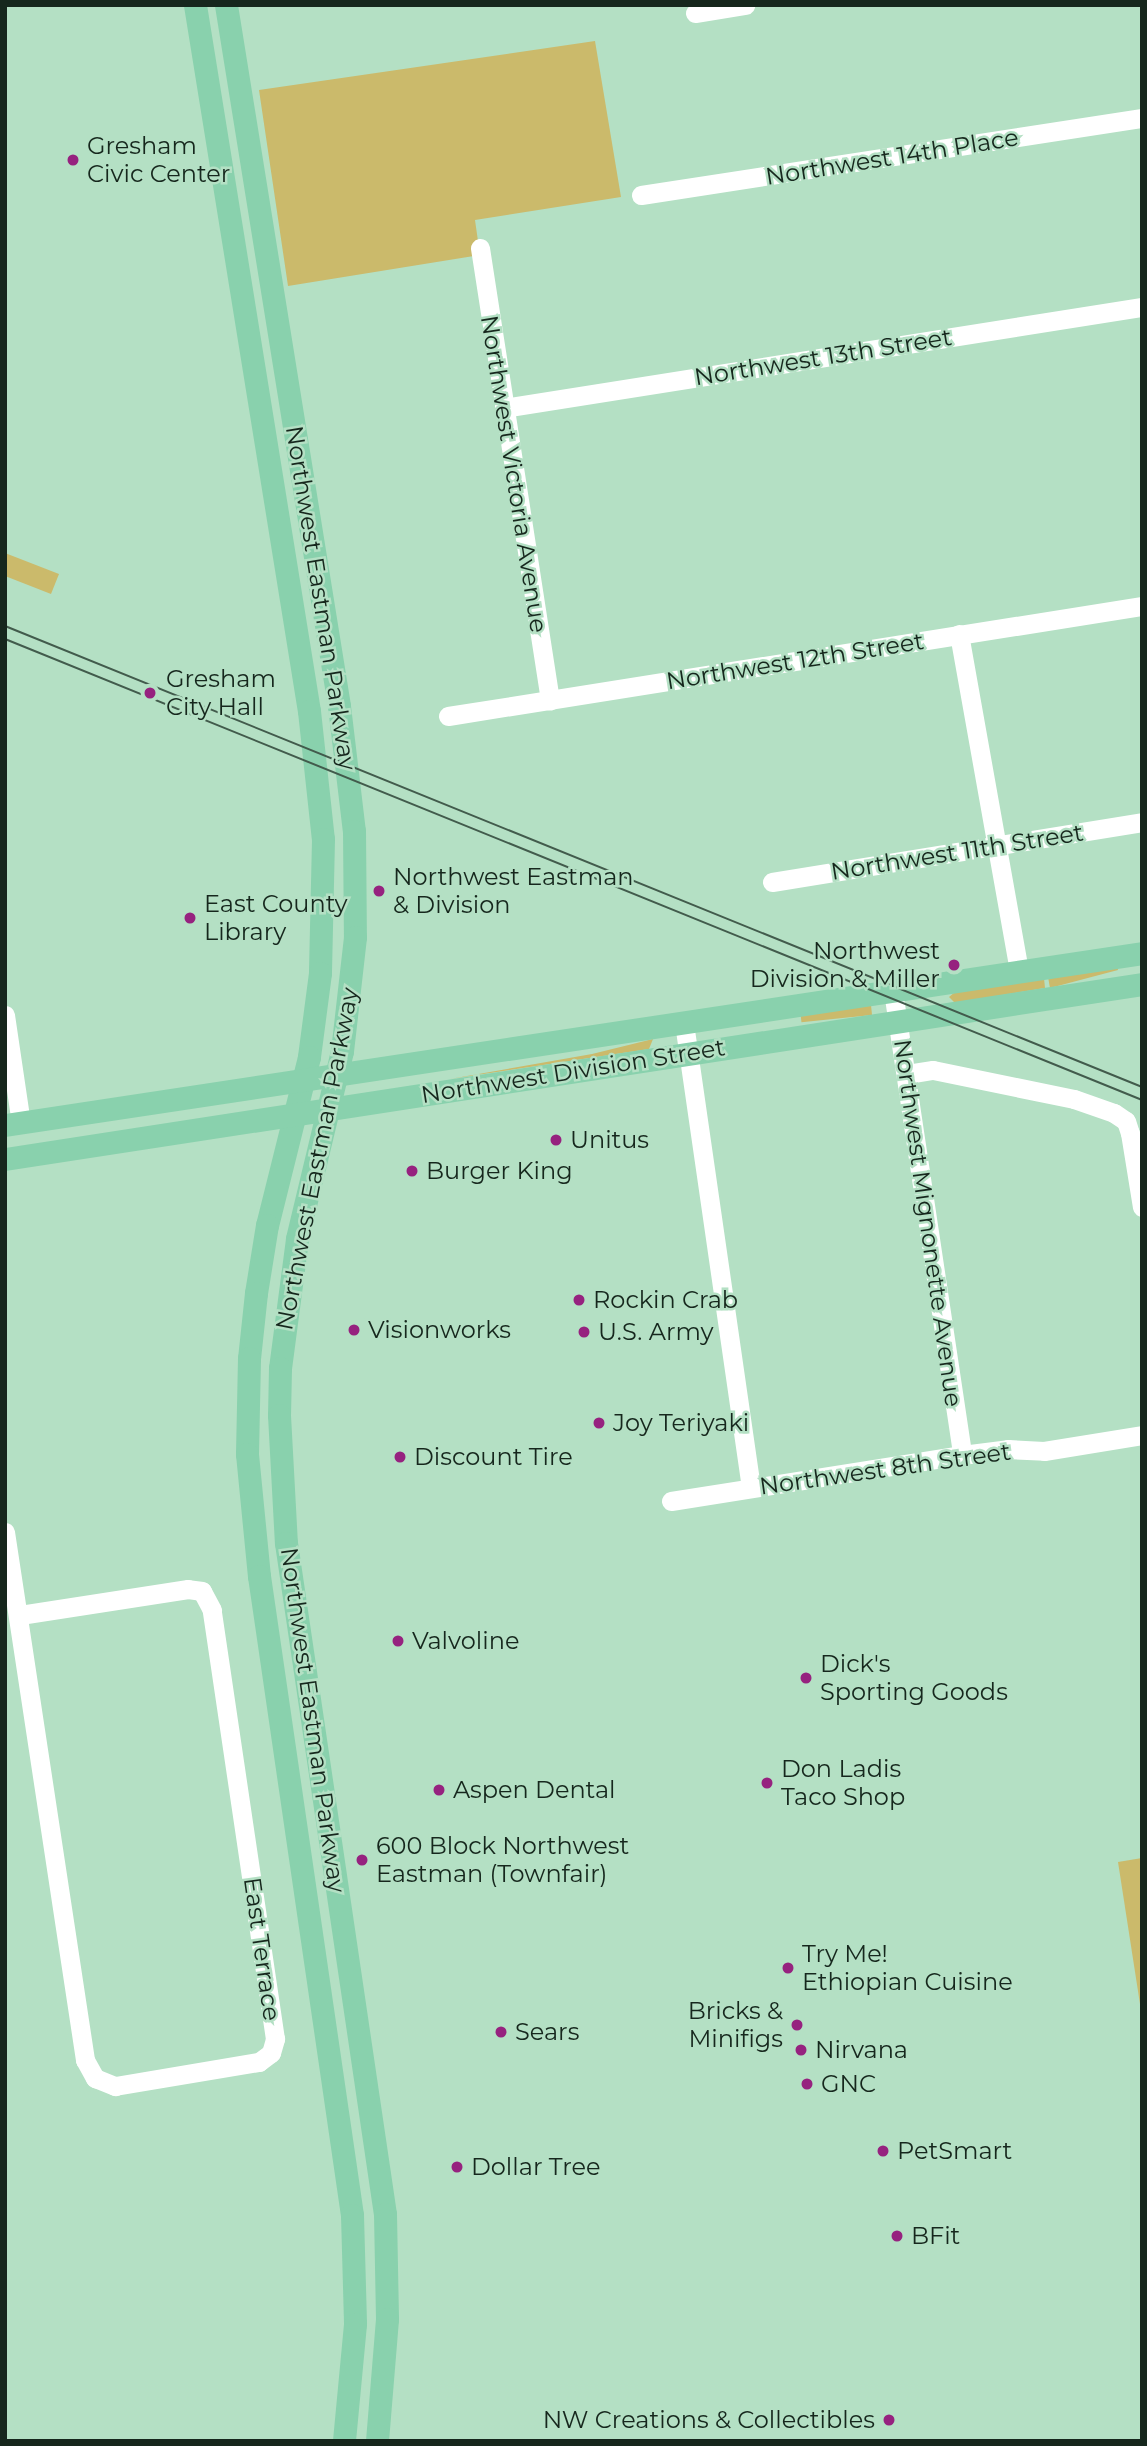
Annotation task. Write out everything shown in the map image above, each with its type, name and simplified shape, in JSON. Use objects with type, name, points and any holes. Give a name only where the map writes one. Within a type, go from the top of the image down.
[{"type":"main road","name":"Northwest Eastman Parkway","points":[[195,5],[320,800],[323,942],[303,1079],[267,1225],[256,1293],[249,1358],[247,1454],[259,1576],[352,2215],[355,2324],[344,2441]]},
{"type":"main road","name":"Northwest Eastman Parkway","points":[[226,5],[352,800],[355,937],[337,1074],[289,1292],[281,1368],[281,1463],[286,1543],[384,2214],[387,2330],[377,2441]]},
{"type":"main road","name":"Northwest Division Street","points":[[13,1124],[1142,953]]},
{"type":"main road","name":"Northwest Division Street","points":[[5,1159],[1142,984]]},
{"type":"street","points":[[695,13],[745,5]]},
{"type":"street","name":"Northwest 14th Place","points":[[641,195],[1142,118]]},
{"type":"street","name":"Northwest Victoria Avenue","points":[[480,247],[550,701]]},
{"type":"street","name":"Northwest 13th Street","points":[[504,408],[1142,307]]},
{"type":"street","name":"Northwest 12th Street","points":[[448,716],[1142,606]]},
{"type":"street","points":[[959,634],[1019,972]]},
{"type":"street","name":"Northwest 11th Street","points":[[772,882],[1142,822]]},
{"type":"street","name":"Northwest Mignonette Avenue","points":[[892,991],[907,1074],[911,1131],[962,1455]]},
{"type":"street","points":[[5,1015],[13,1124]]},
{"type":"street","points":[[684,1023],[751,1487]]},
{"type":"street","points":[[907,1074],[933,1070],[1048,1093],[1126,1121],[1142,1208]]},
{"type":"street","name":"Northwest 8th Street","points":[[671,1501],[962,1455],[1008,1449],[1044,1451],[1142,1435]]},
{"type":"street","name":"East Terrace","points":[[5,1532],[20,1615],[85,2060],[95,2078],[115,2086],[259,2062],[271,2053],[275,2039],[212,1610],[202,1591],[188,1589],[20,1615]]},
{"type":"shaded area","points":[[595,41],[621,197],[475,220],[480,255],[288,286],[259,90]]},
{"type":"shaded area","points":[[5,553],[59,574],[51,594],[5,576]]},
{"type":"shaded area","points":[[1117,966],[1118,970],[1050,988],[1048,977]]},
{"type":"shaded area","points":[[1044,978],[1045,988],[955,1003],[949,997],[955,992]]},
{"type":"shaded area","points":[[871,1005],[872,1015],[801,1022],[800,1012]]},
{"type":"shaded area","points":[[653,1039],[649,1049],[450,1079],[592,1054]]},
{"type":"shaded area","points":[[1142,1858],[1142,2017],[1118,1862]]},
{"type":"tram line","points":[[5,626],[1142,1087]]},
{"type":"tram line","points":[[5,639],[1142,1100]]},
{"type":"place","name":"Gresham Civic Center","points":[[73,160]]},
{"type":"place","name":"Gresham City Hall","points":[[150,693]]},
{"type":"place","name":"Northwest Eastman & Division","points":[[379,891]]},
{"type":"place","name":"East County Library","points":[[190,918]]},
{"type":"place","name":"Northwest Division & Miller","points":[[954,965]]},
{"type":"place","name":"Unitus","points":[[556,1140]]},
{"type":"place","name":"Burger King","points":[[412,1171]]},
{"type":"place","name":"Rockin Crab","points":[[579,1300]]},
{"type":"place","name":"Visionworks","points":[[354,1330]]},
{"type":"place","name":"U.S. Army","points":[[584,1332]]},
{"type":"place","name":"Joy Teriyaki","points":[[599,1423]]},
{"type":"place","name":"Discount Tire","points":[[400,1457]]},
{"type":"place","name":"Valvoline","points":[[398,1641]]},
{"type":"place","name":"Dick's Sporting Goods","points":[[806,1678]]},
{"type":"place","name":"Don Ladis Taco Shop","points":[[767,1783]]},
{"type":"place","name":"Aspen Dental","points":[[439,1790]]},
{"type":"place","name":"600 Block Northwest Eastman (Townfair)","points":[[362,1860]]},
{"type":"place","name":"Try Me! Ethiopian Cuisine","points":[[788,1968]]},
{"type":"place","name":"Bricks & Minifigs","points":[[797,2025]]},
{"type":"place","name":"Sears","points":[[501,2032]]},
{"type":"place","name":"Nirvana","points":[[801,2050]]},
{"type":"place","name":"GNC","points":[[807,2084]]},
{"type":"place","name":"PetSmart","points":[[883,2151]]},
{"type":"place","name":"Dollar Tree","points":[[457,2167]]},
{"type":"place","name":"BFit","points":[[897,2236]]},
{"type":"place","name":"NW Creations & Collectibles","points":[[889,2420]]}]
